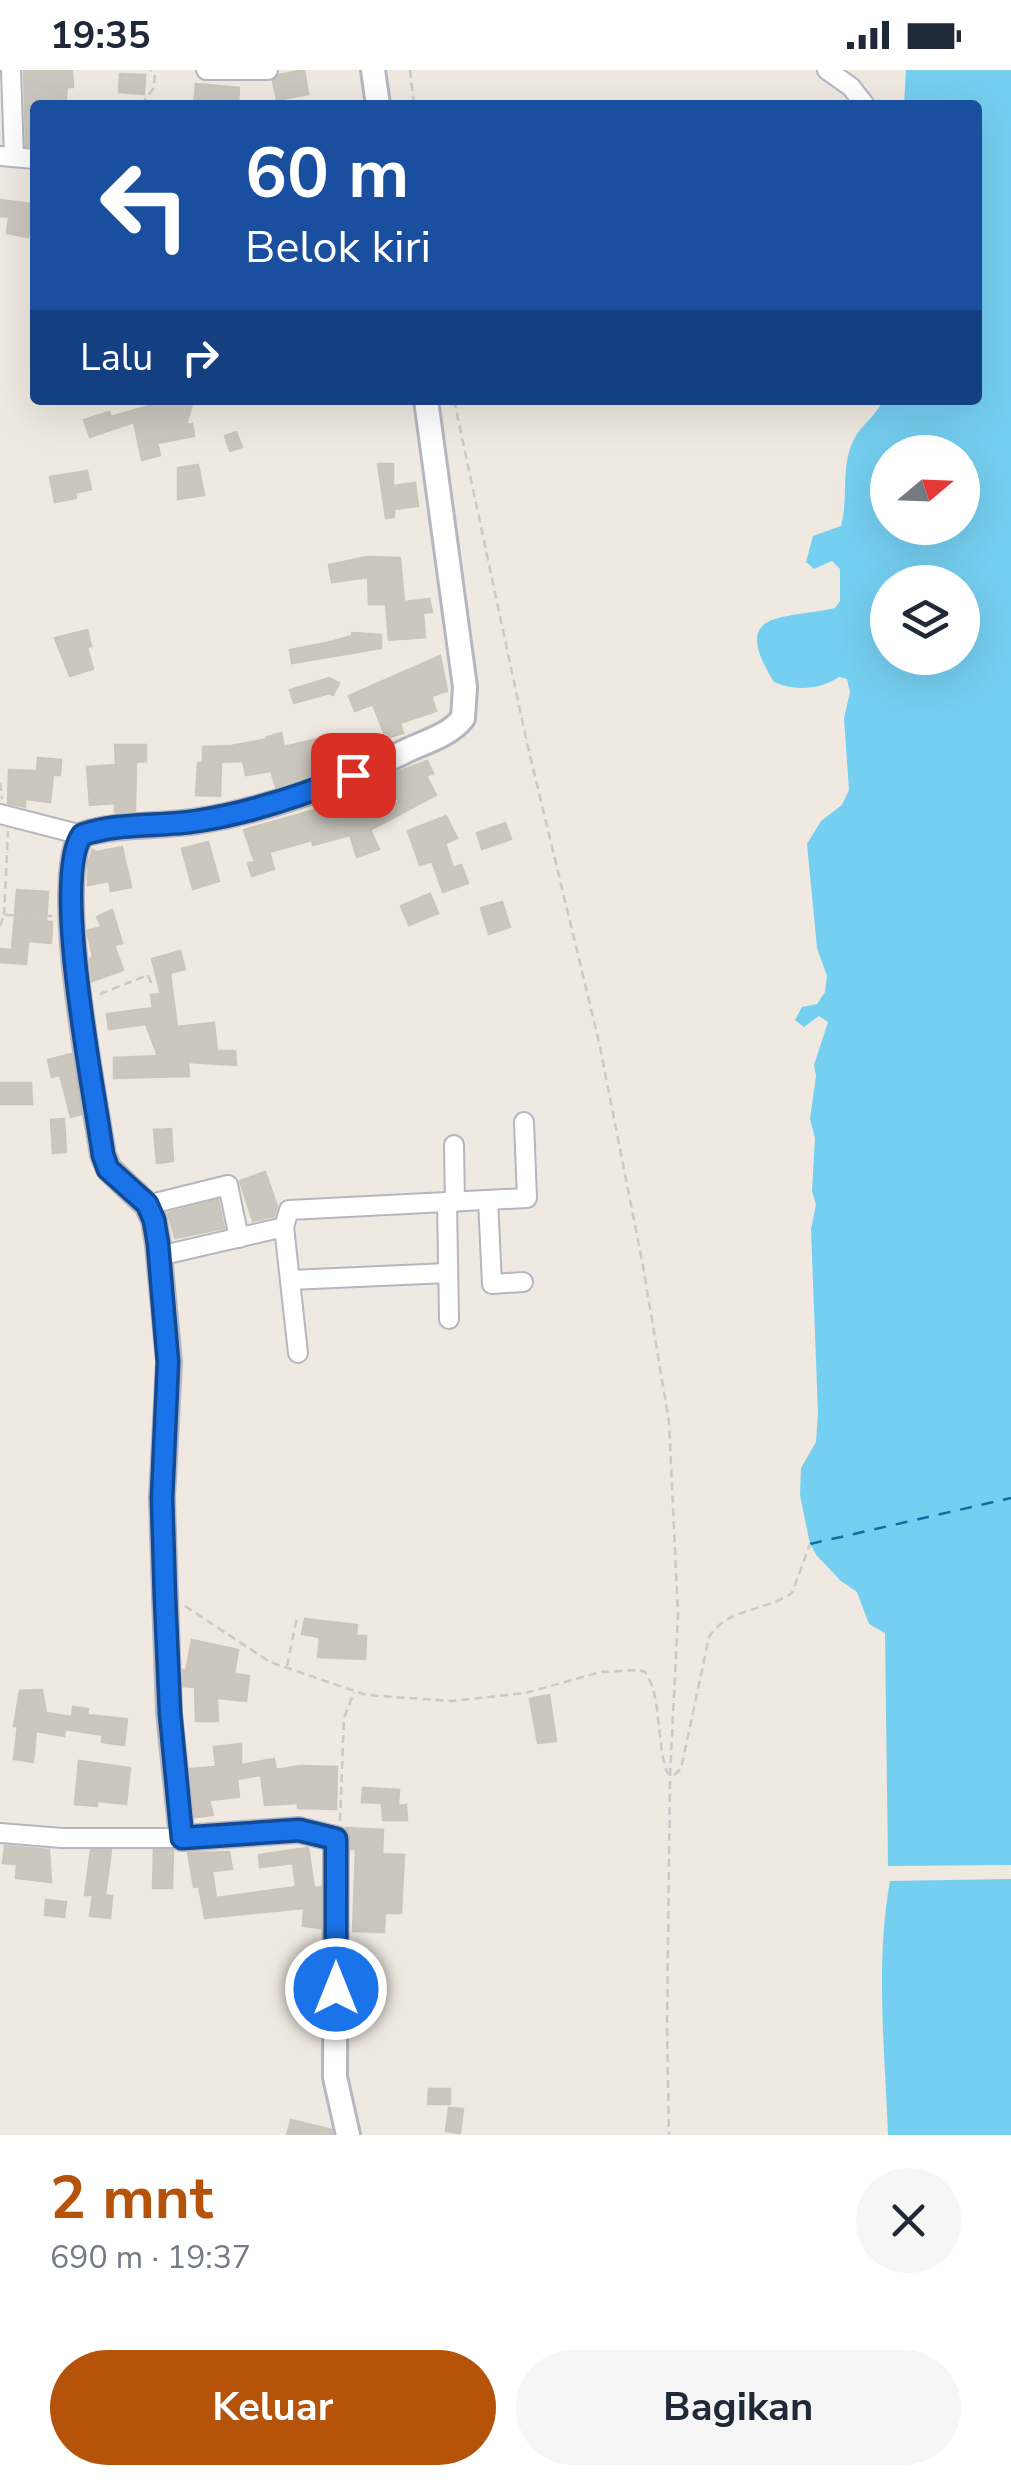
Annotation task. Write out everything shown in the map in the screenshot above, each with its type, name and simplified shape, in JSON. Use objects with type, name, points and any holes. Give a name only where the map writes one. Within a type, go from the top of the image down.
[{"type":"street","points":[[7,157],[11,70]]},
{"type":"street","points":[[206,70],[268,70]]},
{"type":"street","points":[[373,70],[377,100]]},
{"type":"street","points":[[827,70],[861,100]]},
{"type":"street","points":[[2,815],[82,835],[208,819],[280,802],[353,775],[458,725],[465,708],[465,687],[427,405]]},
{"type":"street","points":[[82,835],[74,856],[71,916],[105,1163],[147,1204],[154,1220],[159,1256],[168,1362],[162,1498],[165,1598],[170,1713],[182,1838]]},
{"type":"street","points":[[298,1353],[284,1227],[288,1210],[527,1198],[524,1122]]},
{"type":"street","points":[[449,1319],[454,1146]]},
{"type":"street","points":[[147,1204],[228,1185],[239,1238]]},
{"type":"street","points":[[488,1200],[492,1284],[523,1282]]},
{"type":"street","points":[[159,1256],[284,1227]]},
{"type":"street","points":[[290,1280],[448,1274]]},
{"type":"street","points":[[0,1832],[62,1838],[182,1838],[299,1830],[336,1839],[335,2077],[348,2135]]},
{"type":"path","points":[[145,100],[155,82],[150,70]]},
{"type":"path","points":[[410,70],[413,100]]},
{"type":"path","points":[[455,405],[527,744],[599,1042],[643,1266],[668,1422],[678,1615],[670,1776],[669,2135]]},
{"type":"path","points":[[0,784],[8,863],[0,926]]},
{"type":"path","points":[[4,915],[71,916]]},
{"type":"path","points":[[80,1002],[148,975],[152,985]]},
{"type":"path","points":[[670,1776],[678,1775],[681,1769],[714,1628],[792,1593],[810,1544]]},
{"type":"path","points":[[165,1598],[194,1610],[264,1658],[366,1695],[452,1700],[525,1693],[601,1672],[639,1670],[652,1683],[660,1750],[670,1776]]},
{"type":"path","points":[[287,1668],[297,1617]]},
{"type":"path","points":[[336,1839],[344,1718],[355,1690]]},
{"type":"water","points":[[906,70],[1011,70],[1011,1865],[888,1866],[885,1633],[869,1624],[857,1592],[817,1556],[810,1544],[800,1495],[801,1468],[816,1442],[818,1413],[811,1229],[816,1205],[812,1191],[815,1138],[810,1119],[814,1065],[828,1022],[819,1016],[804,1027],[795,1020],[802,1007],[817,1004],[825,992],[827,976],[817,948],[807,844],[821,821],[842,805],[849,790],[844,718],[850,692],[847,679],[839,677],[807,688],[774,682],[757,641],[760,629],[768,622],[835,608],[840,601],[840,569],[832,561],[814,569],[806,562],[813,536],[841,526],[846,471],[857,434],[880,405],[982,405],[982,100],[904,100]]},
{"type":"water","points":[[1011,1879],[1011,2135],[888,2135],[882,1976],[890,1881]]},
{"type":"building","points":[[24,70],[72,70],[73,87],[67,87],[66,100],[30,100],[30,146],[26,146]]},
{"type":"building","points":[[304,70],[308,94],[277,100],[273,81],[279,75]]},
{"type":"building","points":[[120,74],[145,75],[144,94],[119,92]]},
{"type":"building","points":[[196,84],[239,88],[238,100],[194,100]]},
{"type":"building","points":[[0,200],[30,204],[28,237],[7,233],[9,217],[0,216]]},
{"type":"building","points":[[152,405],[192,405],[186,425],[192,424],[194,436],[157,443],[160,455],[142,460],[134,422],[90,437],[84,420],[109,412],[111,417]]},
{"type":"building","points":[[236,432],[242,447],[230,451],[225,436]]},
{"type":"building","points":[[378,464],[393,464],[393,486],[415,483],[418,506],[394,509],[394,517],[386,518]]},
{"type":"building","points":[[198,465],[204,495],[178,499],[178,468]]},
{"type":"building","points":[[87,471],[91,489],[75,493],[76,498],[55,502],[50,477]]},
{"type":"building","points":[[367,557],[400,558],[404,602],[429,599],[432,612],[423,613],[425,637],[389,640],[386,604],[369,604],[368,577],[332,582],[329,565]]},
{"type":"building","points":[[87,630],[93,669],[70,676],[55,638]]},
{"type":"building","points":[[352,633],[381,635],[381,648],[292,663],[290,650],[331,642]]},
{"type":"building","points":[[440,656],[447,691],[431,696],[436,711],[400,723],[403,733],[386,738],[373,704],[355,711],[349,696]]},
{"type":"building","points":[[329,678],[339,683],[333,695],[294,703],[290,690]]},
{"type":"building","points":[[281,733],[284,747],[334,735],[336,745],[359,741],[361,755],[314,766],[316,773],[276,787],[271,771],[246,775],[243,761],[221,762],[220,796],[196,795],[203,747],[231,746]]},
{"type":"building","points":[[115,745],[146,745],[146,761],[136,762],[135,811],[115,812],[115,803],[90,805],[87,767],[116,765]]},
{"type":"building","points":[[38,758],[61,760],[60,775],[53,775],[50,802],[25,799],[25,807],[8,803],[9,770],[37,771]]},
{"type":"building","points":[[427,761],[433,773],[426,776],[436,795],[370,830],[379,849],[357,857],[350,835],[313,845],[312,840],[269,852],[274,869],[252,876],[248,863],[255,862],[244,830],[336,804],[335,798],[355,790],[360,815],[400,802],[383,783],[392,774]]},
{"type":"building","points":[[446,816],[457,838],[445,843],[453,868],[461,865],[468,883],[443,892],[432,861],[420,865],[408,831]]},
{"type":"building","points":[[505,823],[511,839],[482,849],[477,833]]},
{"type":"building","points":[[208,842],[219,881],[193,889],[182,849]]},
{"type":"building","points":[[122,847],[131,887],[111,891],[109,881],[88,885],[88,862],[93,850]]},
{"type":"building","points":[[17,890],[48,892],[46,922],[52,922],[51,943],[28,941],[26,964],[0,962],[0,949],[12,950]]},
{"type":"building","points":[[430,894],[438,913],[409,925],[401,906]]},
{"type":"building","points":[[502,902],[510,927],[489,934],[481,908]]},
{"type":"building","points":[[112,910],[122,943],[114,945],[123,970],[92,981],[93,957],[87,931],[102,927],[97,917]]},
{"type":"building","points":[[180,951],[185,969],[170,973],[177,1027],[214,1023],[217,1051],[235,1051],[236,1065],[188,1062],[189,1076],[114,1078],[114,1058],[158,1056],[146,1024],[109,1029],[107,1014],[153,1008],[151,995],[161,994],[152,959]]},
{"type":"building","points":[[71,1054],[81,1114],[71,1117],[60,1075],[52,1077],[48,1060]]},
{"type":"building","points":[[0,1083],[31,1083],[32,1104],[0,1104]]},
{"type":"building","points":[[64,1119],[66,1152],[53,1153],[51,1120]]},
{"type":"building","points":[[171,1129],[173,1161],[157,1163],[154,1130]]},
{"type":"building","points":[[265,1172],[277,1206],[274,1216],[253,1221],[240,1181]]},
{"type":"building","points":[[218,1200],[224,1228],[175,1238],[168,1213]]},
{"type":"building","points":[[305,1619],[357,1625],[356,1636],[366,1636],[365,1659],[318,1657],[320,1637],[302,1634]]},
{"type":"building","points":[[192,1640],[238,1650],[234,1674],[249,1676],[246,1701],[217,1698],[218,1721],[196,1721],[195,1687],[183,1686],[183,1670],[186,1671]]},
{"type":"building","points":[[42,1690],[46,1713],[72,1717],[73,1707],[88,1709],[87,1715],[127,1719],[124,1745],[102,1742],[103,1735],[65,1729],[64,1736],[36,1731],[33,1762],[14,1759],[20,1691]]},
{"type":"building","points":[[549,1695],[556,1741],[538,1743],[530,1699]]},
{"type":"building","points":[[241,1744],[241,1765],[274,1759],[276,1770],[337,1767],[336,1809],[298,1808],[298,1803],[265,1805],[261,1775],[237,1779],[239,1797],[209,1800],[213,1815],[195,1817],[190,1769],[216,1767],[214,1747]]},
{"type":"building","points":[[79,1761],[130,1768],[126,1804],[75,1804]]},
{"type":"building","points":[[363,1788],[399,1790],[398,1806],[406,1805],[407,1820],[383,1820],[382,1803],[362,1802]]},
{"type":"building","points":[[346,1828],[383,1830],[382,1854],[404,1855],[401,1913],[385,1913],[384,1932],[353,1931],[356,1849],[351,1849]]},
{"type":"building","points":[[5,1846],[49,1850],[51,1882],[16,1878],[17,1864],[3,1863]]},
{"type":"building","points":[[308,1848],[314,1888],[321,1887],[321,1928],[303,1926],[304,1908],[205,1918],[188,1853],[229,1852],[232,1869],[212,1871],[216,1898],[296,1887],[293,1863],[260,1867],[259,1855]]},
{"type":"building","points":[[91,1850],[111,1850],[105,1895],[112,1896],[110,1918],[90,1916],[93,1895],[85,1895]]},
{"type":"building","points":[[154,1850],[173,1850],[172,1888],[153,1888]]},
{"type":"building","points":[[46,1900],[66,1902],[64,1917],[45,1915]]},
{"type":"building","points":[[429,2089],[450,2089],[450,2104],[428,2104]]},
{"type":"building","points":[[449,2108],[463,2109],[460,2133],[446,2131]]},
{"type":"building","points":[[291,2120],[332,2130],[332,2135],[287,2135]]},
{"type":"ferry route","points":[[810,1544],[1011,1498]]},
{"type":"route","points":[[336,1989],[336,1839],[299,1830],[182,1838],[170,1713],[165,1598],[162,1498],[168,1362],[158,1244],[147,1204],[105,1163],[74,962],[71,916],[74,856],[82,835],[224,816],[280,802],[353,775]]}]
